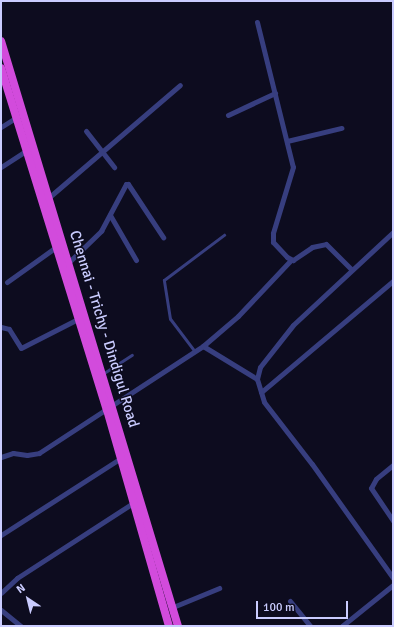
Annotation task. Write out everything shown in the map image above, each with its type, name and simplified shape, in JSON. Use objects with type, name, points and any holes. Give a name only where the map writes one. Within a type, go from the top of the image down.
[{"type":"highway","name":"Chennai - Trichy - Dindigul Road","points":[[1,41],[50,197],[60,248]]},
{"type":"highway","name":"Chennai - Trichy - Dindigul Road","points":[[1,70],[43,202],[65,260],[81,318],[110,408],[169,609],[169,626]]},
{"type":"highway","name":"Chennai - Trichy - Dindigul Road","points":[[81,318],[104,373],[121,458],[134,503],[169,609],[178,626]]},
{"type":"street","points":[[257,22],[288,141],[293,167],[272,236],[274,244],[291,260]]},
{"type":"street","points":[[43,202],[180,85]]},
{"type":"street","points":[[228,114],[275,93]]},
{"type":"street","points":[[1,127],[17,117]]},
{"type":"street","points":[[288,141],[341,128]]},
{"type":"street","points":[[86,131],[114,167]]},
{"type":"street","points":[[1,167],[26,150]]},
{"type":"street","points":[[65,260],[98,236],[128,184],[163,237]]},
{"type":"street","points":[[110,216],[136,260]]},
{"type":"street","points":[[257,381],[263,361],[292,325],[351,269],[393,232]]},
{"type":"street","points":[[1,457],[13,453],[27,455],[39,453],[195,352],[238,316],[291,260],[322,244],[326,244],[351,269]]},
{"type":"street","points":[[7,282],[60,248]]},
{"type":"street","points":[[263,390],[393,281]]},
{"type":"street","points":[[1,326],[9,329],[20,348],[81,318]]},
{"type":"street","points":[[203,346],[257,381],[263,390],[264,402],[312,464],[393,578]]},
{"type":"street","points":[[1,536],[121,458]]},
{"type":"street","points":[[393,465],[376,479],[371,488],[393,521]]},
{"type":"street","points":[[1,593],[17,578],[134,503]]},
{"type":"street","points":[[342,626],[393,585]]},
{"type":"street","points":[[169,609],[219,588]]},
{"type":"street","points":[[290,601],[310,626]]},
{"type":"street","points":[[1,610],[21,626]]},
{"type":"lane","points":[[195,352],[170,319],[164,280],[224,235]]},
{"type":"lane","points":[[104,373],[132,355]]}]
